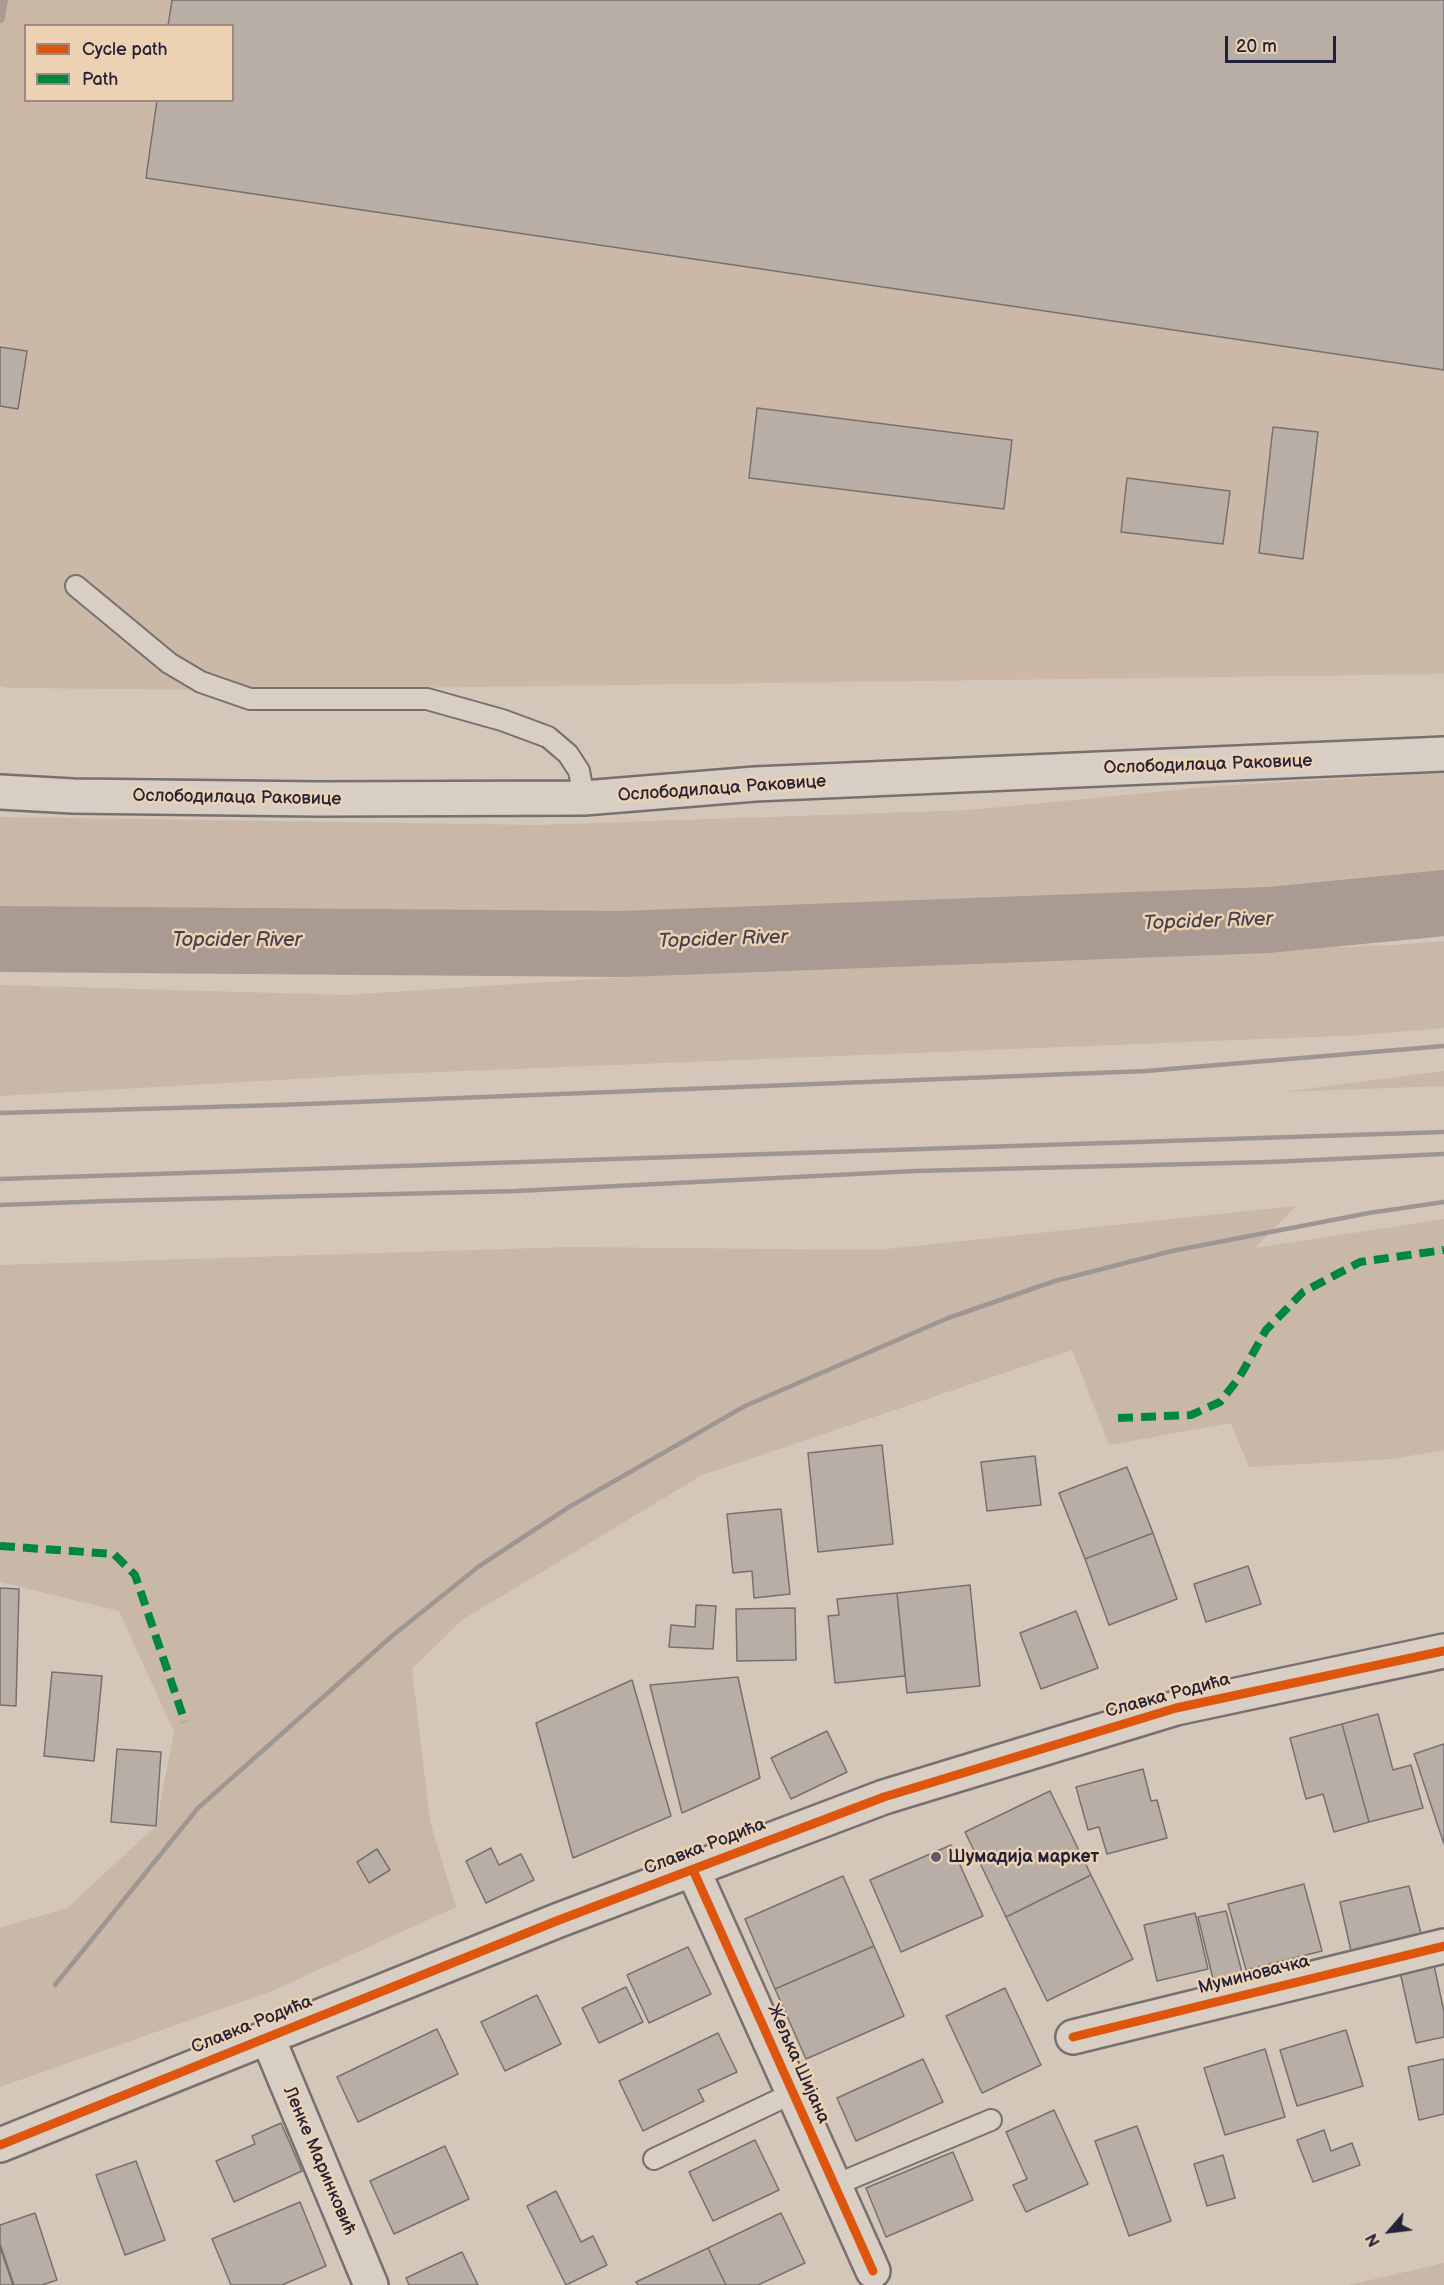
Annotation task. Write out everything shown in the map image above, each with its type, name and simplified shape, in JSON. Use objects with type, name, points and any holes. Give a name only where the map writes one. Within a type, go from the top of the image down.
[{"type":"street","name":"Ослободилаца Раковице","points":[[0,792],[73,796],[318,800],[584,798],[755,784],[1444,754]]},
{"type":"street","name":"Славка Родића","points":[[0,2145],[559,1920],[884,1797],[1176,1708],[1444,1651]]},
{"type":"street","name":"Жељка Шијана","points":[[693,1870],[873,2271]]},
{"type":"street","name":"Муминовачка","points":[[1073,2037],[1444,1946]]},
{"type":"street","name":"Ленке Маринковић","points":[[267,2036],[371,2285]]},
{"type":"lane","points":[[75,586],[169,663],[201,682],[250,699],[427,699],[502,720],[548,737],[568,754],[579,771],[584,798]]},
{"type":"lane","points":[[654,2159],[793,2093]]},
{"type":"lane","points":[[835,2185],[991,2120]]},
{"type":"shaded area","points":[[0,0],[1444,0],[1444,674],[245,690],[10,688],[0,686]]},
{"type":"shaded area","points":[[1444,773],[1444,901],[1079,927],[471,942],[0,939],[0,817],[537,825],[971,810],[1217,786]]},
{"type":"shaded area","points":[[1444,941],[1444,1028],[1361,1035],[364,1075],[0,1096],[0,985],[345,995],[767,968],[1395,945]]},
{"type":"shaded area","points":[[1444,1071],[1444,1086],[1283,1092]]},
{"type":"shaded area","points":[[1296,1206],[1255,1248],[1444,1219],[1444,1450],[1391,1459],[1249,1467],[1231,1423],[1109,1445],[1072,1350],[702,1475],[462,1620],[412,1669],[430,1821],[456,1907],[272,1991],[0,2087],[0,1928],[67,1908],[156,1826],[174,1732],[119,1611],[0,1582],[0,1265],[571,1247],[877,1250]]},
{"type":"shaded area","points":[[1444,2263],[1444,2285],[1349,2285]]},
{"type":"building","points":[[172,0],[1444,0],[1444,370],[146,178],[157,102],[234,102],[234,24],[168,24]]},
{"type":"building","points":[[0,347],[27,351],[18,409],[0,406]]},
{"type":"building","points":[[757,408],[1012,440],[1004,509],[749,478]]},
{"type":"building","points":[[1273,427],[1318,432],[1303,559],[1259,553]]},
{"type":"building","points":[[1127,478],[1230,491],[1223,544],[1121,532]]},
{"type":"building","points":[[882,1445],[893,1544],[818,1552],[808,1453]]},
{"type":"building","points":[[1035,1456],[1041,1505],[987,1511],[981,1462]]},
{"type":"building","points":[[1127,1467],[1153,1533],[1085,1559],[1059,1493]]},
{"type":"building","points":[[781,1509],[790,1594],[754,1598],[752,1571],[733,1573],[727,1514]]},
{"type":"building","points":[[1153,1533],[1177,1599],[1109,1625],[1085,1559]]},
{"type":"building","points":[[1248,1566],[1261,1604],[1206,1622],[1194,1584]]},
{"type":"building","points":[[970,1585],[980,1686],[907,1693],[897,1593]]},
{"type":"building","points":[[0,1588],[19,1589],[16,1706],[0,1705]]},
{"type":"building","points":[[897,1593],[905,1676],[835,1683],[828,1616],[839,1615],[837,1599]]},
{"type":"building","points":[[696,1605],[716,1606],[713,1649],[669,1647],[671,1625],[695,1627]]},
{"type":"building","points":[[795,1608],[796,1660],[737,1661],[736,1609]]},
{"type":"building","points":[[1076,1611],[1098,1668],[1041,1689],[1020,1633]]},
{"type":"building","points":[[52,1672],[102,1676],[94,1761],[44,1756]]},
{"type":"building","points":[[738,1677],[760,1778],[682,1813],[650,1685]]},
{"type":"building","points":[[632,1680],[671,1816],[573,1858],[536,1723]]},
{"type":"building","points":[[1378,1714],[1393,1770],[1411,1765],[1423,1808],[1369,1822],[1342,1724]]},
{"type":"building","points":[[1342,1724],[1369,1822],[1334,1832],[1323,1794],[1306,1799],[1290,1738]]},
{"type":"building","points":[[827,1731],[847,1772],[791,1799],[771,1758]]},
{"type":"building","points":[[1444,1744],[1444,1844],[1414,1754]]},
{"type":"building","points":[[117,1749],[161,1752],[156,1826],[111,1822]]},
{"type":"building","points":[[1143,1769],[1151,1801],[1157,1800],[1167,1838],[1107,1854],[1099,1827],[1088,1830],[1076,1787]]},
{"type":"building","points":[[1050,1791],[1091,1875],[1006,1917],[965,1832]]},
{"type":"building","points":[[951,1845],[983,1916],[901,1952],[870,1880]]},
{"type":"building","points":[[491,1848],[499,1865],[521,1854],[534,1880],[486,1903],[466,1861]]},
{"type":"building","points":[[377,1849],[390,1870],[369,1883],[357,1862]]},
{"type":"building","points":[[1091,1875],[1133,1959],[1047,2001],[1006,1917]]},
{"type":"building","points":[[843,1876],[874,1946],[775,1989],[745,1919]]},
{"type":"building","points":[[1304,1884],[1322,1951],[1246,1970],[1228,1904]]},
{"type":"building","points":[[1409,1886],[1421,1934],[1351,1951],[1340,1902]]},
{"type":"building","points":[[1226,1911],[1244,1980],[1215,1987],[1198,1917]]},
{"type":"building","points":[[1195,1913],[1208,1969],[1157,1981],[1144,1925]]},
{"type":"building","points":[[874,1946],[904,2016],[806,2059],[775,1989]]},
{"type":"building","points":[[688,1947],[711,1994],[649,2023],[627,1975]]},
{"type":"building","points":[[1434,1965],[1444,2012],[1444,2037],[1416,2043],[1400,1972]]},
{"type":"building","points":[[626,1987],[643,2022],[599,2043],[582,2008]]},
{"type":"building","points":[[1005,1988],[1041,2065],[982,2093],[946,2016]]},
{"type":"building","points":[[537,1995],[561,2044],[505,2071],[481,2022]]},
{"type":"building","points":[[437,2029],[458,2074],[358,2122],[337,2077]]},
{"type":"building","points":[[1346,2030],[1363,2086],[1297,2106],[1280,2050]]},
{"type":"building","points":[[718,2033],[737,2072],[698,2090],[704,2101],[643,2131],[619,2081]]},
{"type":"building","points":[[1265,2049],[1285,2117],[1225,2135],[1204,2068]]},
{"type":"building","points":[[923,2059],[943,2102],[856,2141],[837,2098]]},
{"type":"building","points":[[1444,2059],[1444,2114],[1419,2120],[1408,2067]]},
{"type":"building","points":[[1054,2110],[1088,2184],[1026,2212],[1013,2185],[1027,2179],[1006,2132]]},
{"type":"building","points":[[281,2123],[302,2171],[234,2202],[216,2161],[255,2144],[252,2136]]},
{"type":"building","points":[[1137,2126],[1171,2221],[1129,2236],[1095,2141]]},
{"type":"building","points":[[1324,2130],[1331,2151],[1352,2143],[1360,2165],[1313,2182],[1297,2140]]},
{"type":"building","points":[[755,2140],[779,2190],[713,2221],[689,2172]]},
{"type":"building","points":[[445,2146],[469,2199],[394,2234],[370,2181]]},
{"type":"building","points":[[953,2152],[973,2200],[886,2237],[866,2188]]},
{"type":"building","points":[[1223,2155],[1235,2198],[1207,2206],[1194,2164]]},
{"type":"building","points":[[136,2161],[165,2240],[125,2255],[96,2175]]},
{"type":"building","points":[[556,2191],[581,2242],[593,2236],[607,2265],[566,2285],[527,2206]]},
{"type":"building","points":[[300,2202],[326,2266],[282,2285],[231,2285],[212,2239]]},
{"type":"building","points":[[35,2213],[57,2280],[42,2285],[14,2285],[0,2244],[0,2225]]},
{"type":"building","points":[[781,2213],[805,2263],[758,2285],[726,2285],[708,2248]]},
{"type":"building","points":[[0,2247],[13,2285],[0,2285]]},
{"type":"building","points":[[708,2248],[726,2285],[638,2285],[636,2282]]},
{"type":"building","points":[[462,2252],[478,2285],[409,2285],[406,2278]]},
{"type":"waterway","points":[[0,18],[3,0]]},
{"type":"waterway","name":"Topcider River","points":[[0,939],[623,944],[1268,920],[1444,903]]},
{"type":"railway","points":[[0,1113],[279,1105],[1146,1071],[1444,1046]]},
{"type":"railway","points":[[0,1179],[1444,1132]]},
{"type":"railway","points":[[0,1205],[517,1191],[915,1171],[1270,1162],[1444,1154]]},
{"type":"railway","points":[[55,1985],[198,1808],[392,1636],[478,1567],[569,1507],[745,1406],[948,1318],[1055,1281],[1172,1251],[1369,1213],[1444,1202]]},
{"type":"marked path","points":[[1118,1418],[1191,1415],[1220,1402],[1239,1378],[1266,1330],[1303,1292],[1360,1262],[1444,1250]]},
{"type":"marked path","points":[[0,1546],[114,1554],[135,1575],[185,1722]]},
{"type":"cycle path","points":[[0,2145],[559,1920],[884,1797],[1176,1708],[1444,1651]]},
{"type":"cycle path","points":[[693,1870],[873,2271]]},
{"type":"cycle path","points":[[1073,2037],[1444,1946]]},
{"type":"place","name":"Шумадија маркет","points":[[936,1857]]}]
